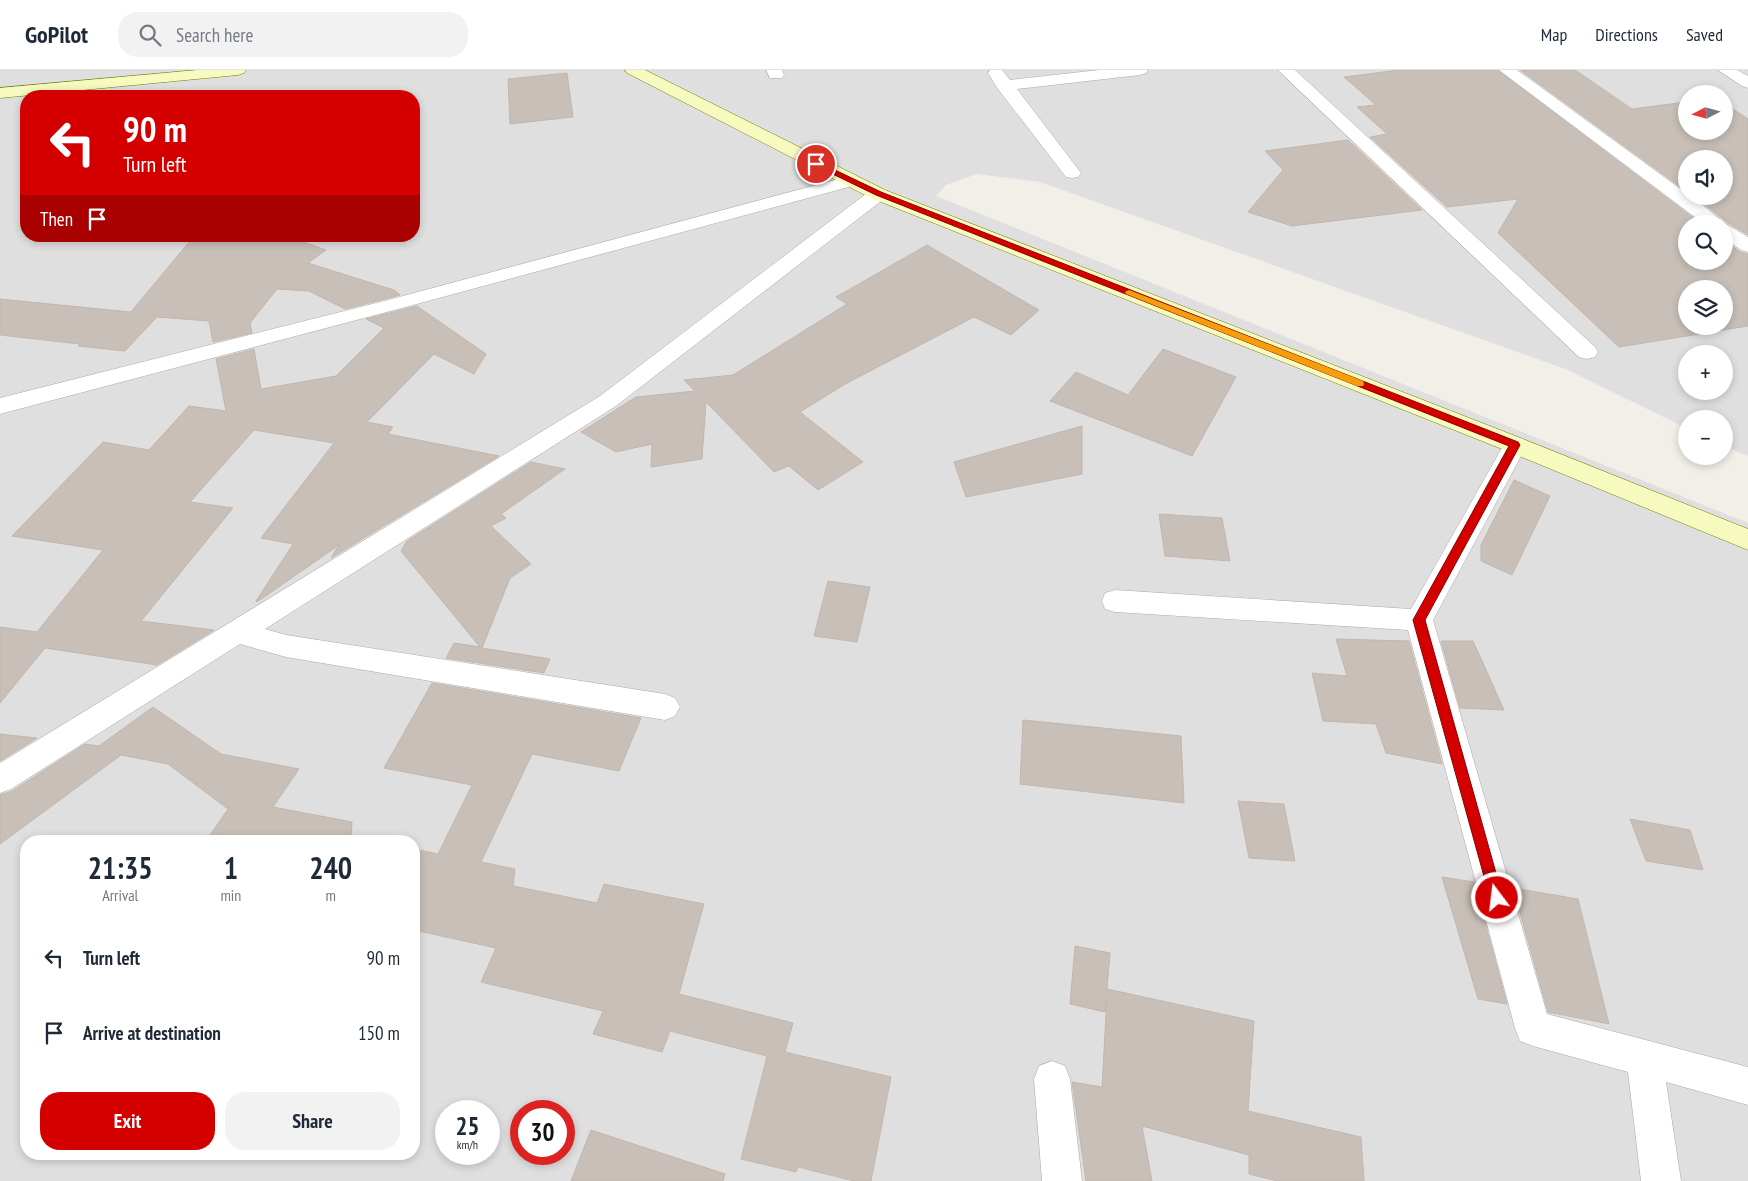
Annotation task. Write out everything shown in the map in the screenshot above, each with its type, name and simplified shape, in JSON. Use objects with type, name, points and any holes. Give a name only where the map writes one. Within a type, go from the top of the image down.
[{"type":"street","points":[[34,90],[238,70]]},
{"type":"street","points":[[633,70],[878,194],[1515,445],[1748,540]]},
{"type":"street","points":[[994,70],[1004,86],[1072,173]]},
{"type":"street","points":[[1004,86],[1140,70]]},
{"type":"street","points":[[1286,70],[1587,352]]},
{"type":"street","points":[[1507,70],[1705,215]]},
{"type":"street","points":[[1726,70],[1748,83]]},
{"type":"street","points":[[0,93],[20,91]]},
{"type":"street","points":[[0,406],[395,304],[850,181]]},
{"type":"street","points":[[0,779],[608,400],[878,194]]},
{"type":"street","points":[[1733,235],[1748,246]]},
{"type":"street","points":[[1515,445],[1419,620],[1533,1028],[1748,1086]]},
{"type":"street","points":[[1115,601],[1419,620]]},
{"type":"street","points":[[237,632],[286,646],[665,707]]},
{"type":"street","points":[[1644,1057],[1661,1181]]},
{"type":"street","points":[[1052,1080],[1062,1181]]},
{"type":"shaded area","points":[[0,70],[1748,70],[1748,456],[1733,450],[1733,410],[1678,410],[1678,424],[1568,370],[1040,182],[977,174],[946,185],[936,196],[1748,523],[1748,1181],[0,1181]]},
{"type":"building","points":[[1399,70],[1497,70],[1689,215],[1678,215],[1678,270],[1733,270],[1733,247],[1740,252],[1748,254],[1748,326],[1733,328],[1733,280],[1678,280],[1678,335],[1693,335],[1619,347],[1498,233],[1518,199],[1447,207],[1370,137],[1387,134],[1357,107],[1376,105],[1344,77]]},
{"type":"building","points":[[1520,70],[1575,70],[1632,109],[1678,103],[1678,140],[1733,140],[1733,109],[1748,119],[1748,235],[1733,226],[1733,215],[1718,215],[1705,205],[1733,205],[1733,150],[1678,150],[1678,185]]},
{"type":"building","points":[[567,73],[573,117],[510,124],[508,79]]},
{"type":"building","points":[[1348,140],[1422,210],[1292,226],[1248,212],[1283,170],[1265,151]]},
{"type":"building","points":[[189,242],[303,242],[326,250],[308,263],[394,290],[400,295],[345,309],[309,291],[277,289],[250,323],[252,333],[213,342],[209,321],[157,317],[125,351],[0,335],[0,299],[131,312]]},
{"type":"building","points":[[927,245],[1039,310],[1011,335],[974,317],[847,383],[800,412],[863,462],[818,490],[789,466],[774,472],[706,402],[702,459],[651,467],[652,444],[616,452],[581,432],[636,397],[695,391],[684,380],[733,375],[847,304],[836,297]]},
{"type":"building","points":[[417,306],[486,354],[474,374],[434,354],[367,422],[393,427],[388,434],[499,456],[331,558],[339,545],[257,602],[293,544],[261,538],[334,443],[254,430],[190,502],[233,508],[141,621],[214,630],[157,665],[45,648],[0,703],[0,627],[37,632],[103,550],[12,536],[103,442],[149,450],[189,406],[226,411],[216,359],[254,349],[261,389],[336,376],[384,328],[366,319]]},
{"type":"building","points":[[1163,349],[1236,377],[1192,456],[1050,401],[1076,372],[1128,395]]},
{"type":"building","points":[[1082,426],[1082,474],[966,497],[954,462]]},
{"type":"building","points":[[531,462],[565,469],[501,514],[506,518],[491,526],[531,564],[510,578],[482,648],[550,659],[544,673],[446,658],[454,643],[480,647],[401,551],[407,541]]},
{"type":"building","points":[[1514,480],[1550,496],[1512,575],[1481,561],[1481,545]]},
{"type":"building","points":[[1159,514],[1222,518],[1230,561],[1165,556]]},
{"type":"building","points":[[828,581],[870,587],[857,642],[814,636]]},
{"type":"building","points":[[1336,639],[1409,641],[1442,764],[1386,753],[1376,724],[1323,721],[1312,673],[1347,676]]},
{"type":"building","points":[[1441,641],[1473,641],[1504,710],[1460,708]]},
{"type":"building","points":[[432,683],[641,718],[619,771],[532,754],[481,862],[515,869],[513,886],[597,903],[604,884],[704,904],[679,994],[793,1023],[785,1052],[891,1077],[871,1181],[854,1181],[798,1167],[796,1172],[741,1159],[767,1056],[670,1031],[662,1052],[593,1034],[603,1011],[481,982],[496,948],[420,931],[420,850],[438,854],[472,785],[384,768]]},
{"type":"building","points":[[153,707],[221,754],[299,769],[273,807],[352,822],[351,835],[210,835],[228,809],[168,764],[121,755],[0,844],[0,795],[12,791],[85,744],[99,746]]},
{"type":"building","points":[[1023,720],[1181,736],[1184,803],[1020,784]]},
{"type":"building","points":[[0,734],[37,738],[0,761]]},
{"type":"building","points":[[1238,801],[1284,804],[1295,861],[1249,858]]},
{"type":"building","points":[[1630,819],[1690,830],[1703,870],[1646,861]]},
{"type":"building","points":[[1442,877],[1474,882],[1507,1004],[1478,999]]},
{"type":"building","points":[[1513,888],[1578,899],[1609,1024],[1548,1012]]},
{"type":"building","points":[[1075,946],[1110,953],[1107,989],[1254,1021],[1248,1111],[1361,1137],[1364,1181],[1277,1181],[1249,1174],[1249,1155],[1142,1126],[1152,1181],[1086,1181],[1072,1082],[1102,1087],[1107,997],[1105,1012],[1070,1004]]},
{"type":"building","points":[[591,1130],[725,1174],[723,1181],[571,1181]]},
{"type":"slow traffic","points":[[1129,292],[1360,384]]},
{"type":"route","points":[[816,164],[878,194],[1515,445],[1419,620],[1497,898]]}]
